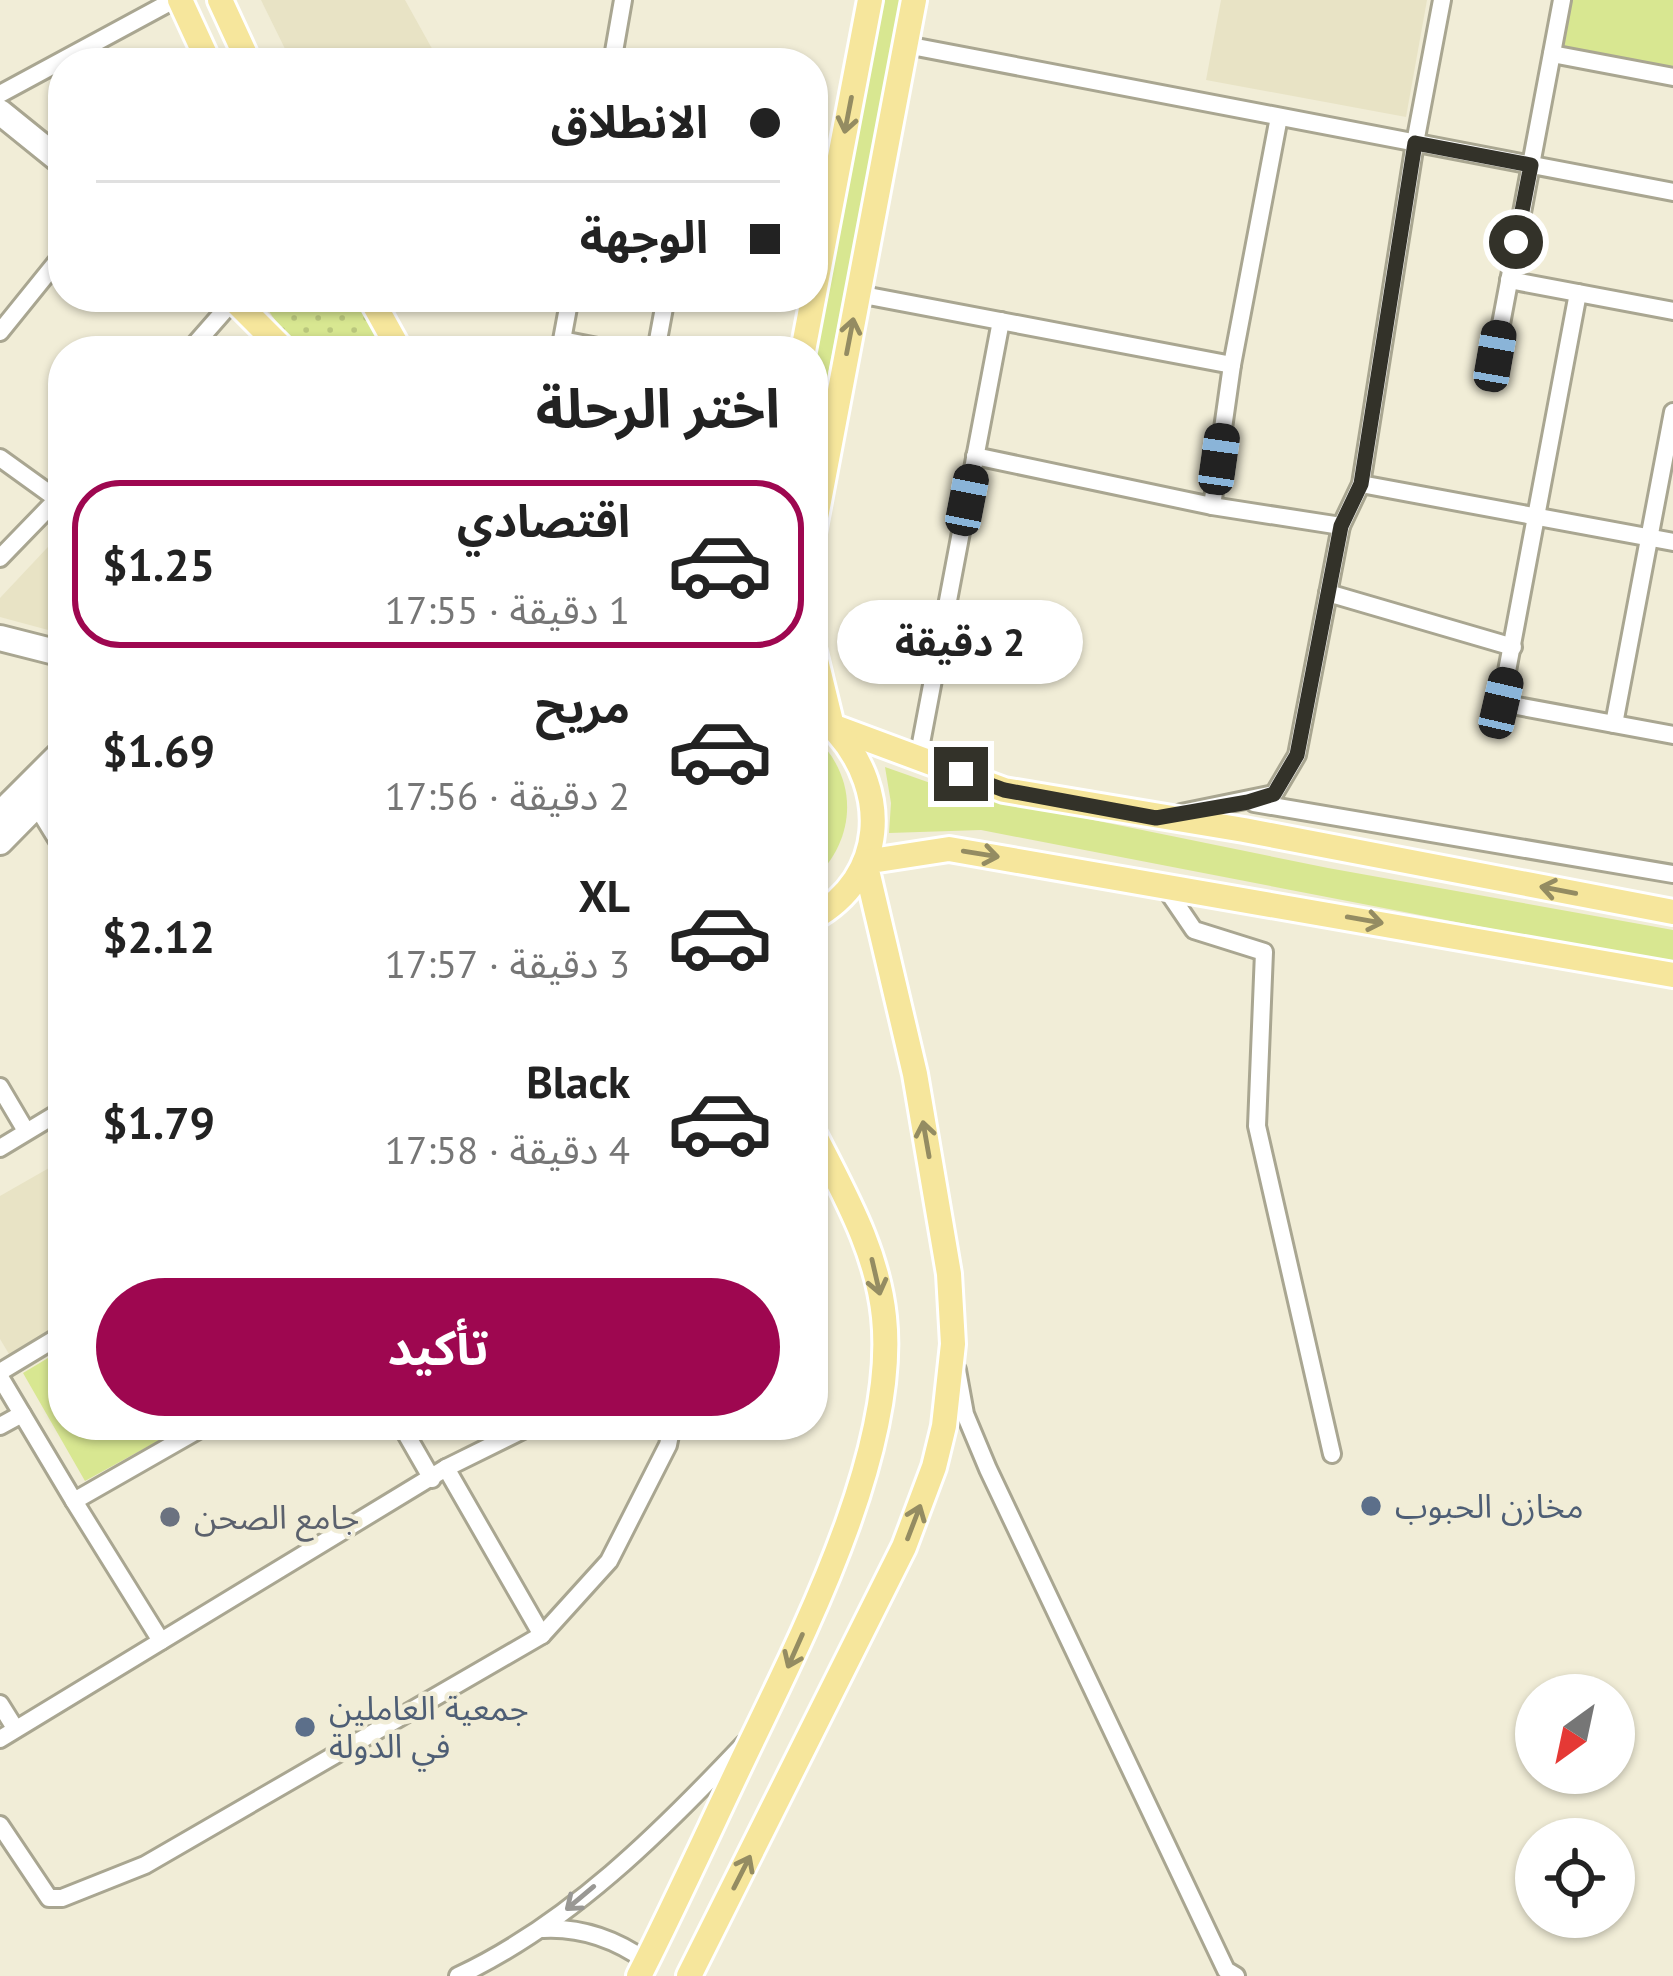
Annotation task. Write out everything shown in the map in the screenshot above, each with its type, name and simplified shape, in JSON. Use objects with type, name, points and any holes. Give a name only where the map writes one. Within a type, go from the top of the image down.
[{"type":"main road","points":[[177,0],[201,48]]},
{"type":"main road","points":[[220,0],[243,48]]},
{"type":"main road","points":[[828,220],[870,0]]},
{"type":"main road","points":[[828,453],[914,0]]},
{"type":"main road","points":[[0,112],[48,151]]},
{"type":"main road","points":[[244,312],[269,336]]},
{"type":"main road","points":[[0,638],[48,650]]},
{"type":"main road","points":[[828,722],[1004,790],[1244,830],[1673,912]]},
{"type":"main road","points":[[828,725],[857,754],[872,789],[874,826],[865,862],[846,892],[828,906]]},
{"type":"main road","points":[[0,814],[48,766]]},
{"type":"main road","points":[[0,842],[48,794]]},
{"type":"main road","points":[[865,862],[949,849],[1673,975]]},
{"type":"main road","points":[[689,1976],[904,1547],[944,1426],[952,1343],[949,1274],[915,1073],[865,862]]},
{"type":"main road","points":[[643,1969],[801,1639],[845,1528],[878,1414],[885,1367],[876,1273],[861,1228],[828,1162]]},
{"type":"street","points":[[87,48],[177,0]]},
{"type":"street","points":[[615,48],[623,0]]},
{"type":"street","points":[[1156,818],[1274,794],[1297,755],[1341,526],[1361,484],[1442,0]]},
{"type":"street","points":[[1495,356],[1562,0]]},
{"type":"street","points":[[905,45],[1673,192]]},
{"type":"street","points":[[1552,54],[1673,77]]},
{"type":"street","points":[[0,94],[48,69]]},
{"type":"street","points":[[1212,506],[1232,365],[1279,117]]},
{"type":"street","points":[[0,332],[48,273]]},
{"type":"street","points":[[1509,280],[1673,311]]},
{"type":"street","points":[[1578,293],[1501,703],[1673,736]]},
{"type":"street","points":[[858,294],[1232,365]]},
{"type":"street","points":[[201,336],[220,312]]},
{"type":"street","points":[[918,759],[1001,321]]},
{"type":"street","points":[[1614,724],[1673,412]]},
{"type":"street","points":[[975,456],[1212,506],[1341,526]]},
{"type":"street","points":[[0,458],[48,488]]},
{"type":"street","points":[[1361,484],[1673,542]]},
{"type":"street","points":[[0,558],[48,508]]},
{"type":"street","points":[[1328,593],[1514,646]]},
{"type":"street","points":[[1248,802],[1673,874]]},
{"type":"street","points":[[36,806],[48,825]]},
{"type":"street","points":[[1162,883],[1194,930],[1264,952],[1257,1126],[1332,1454]]},
{"type":"street","points":[[0,1087],[26,1131]]},
{"type":"street","points":[[0,1148],[48,1119]]},
{"type":"street","points":[[952,1343],[965,1414],[988,1469],[1226,1970],[1236,1976]]},
{"type":"street","points":[[48,1344],[0,1375],[161,1641]]},
{"type":"street","points":[[0,1426],[22,1414]]},
{"type":"street","points":[[74,1501],[181,1440]]},
{"type":"street","points":[[413,1440],[542,1635]]},
{"type":"street","points":[[0,1704],[8,1734],[493,1440]]},
{"type":"street","points":[[0,1825],[49,1898],[62,1898],[146,1865],[542,1635],[608,1561],[669,1440]]},
{"type":"street","points":[[458,1976],[542,1929],[694,1797],[756,1731]]},
{"type":"street","points":[[542,1929],[573,1929],[604,1937],[643,1969]]},
{"type":"shaded area","points":[[261,0],[405,0],[432,48],[285,48]]},
{"type":"shaded area","points":[[1221,0],[1427,0],[1406,117],[1206,80]]},
{"type":"shaded area","points":[[48,547],[48,630],[0,617],[0,598]]},
{"type":"shaded area","points":[[48,1169],[48,1331],[9,1354],[0,1339],[0,1196]]},
{"type":"green space","points":[[884,0],[901,0],[828,375],[828,336],[817,336],[822,312],[828,312],[828,282]]},
{"type":"green space","points":[[1562,0],[1673,0],[1673,77],[1552,54]]},
{"type":"green space","points":[[270,312],[369,312],[383,336],[289,336]]},
{"type":"green space","points":[[828,751],[845,788],[845,827],[828,864]]},
{"type":"green space","points":[[885,767],[956,792],[1328,868],[1673,930],[1673,964],[981,830],[889,833],[891,803]]},
{"type":"green space","points":[[48,1358],[48,1417],[23,1373]]},
{"type":"green space","points":[[61,1440],[160,1440],[85,1481]]},
{"type":"place","name":"مخازن الحبوب","points":[[1371,1506]]},
{"type":"place","name":"جامع الصحن","points":[[170,1517]]},
{"type":"place","name":"جمعية العاملين في الدولة","points":[[305,1727]]},
{"type":"route","points":[[961,774],[1004,790],[1156,818],[1274,794],[1297,755],[1341,526],[1361,484],[1415,143],[1531,165],[1516,242]]}]
